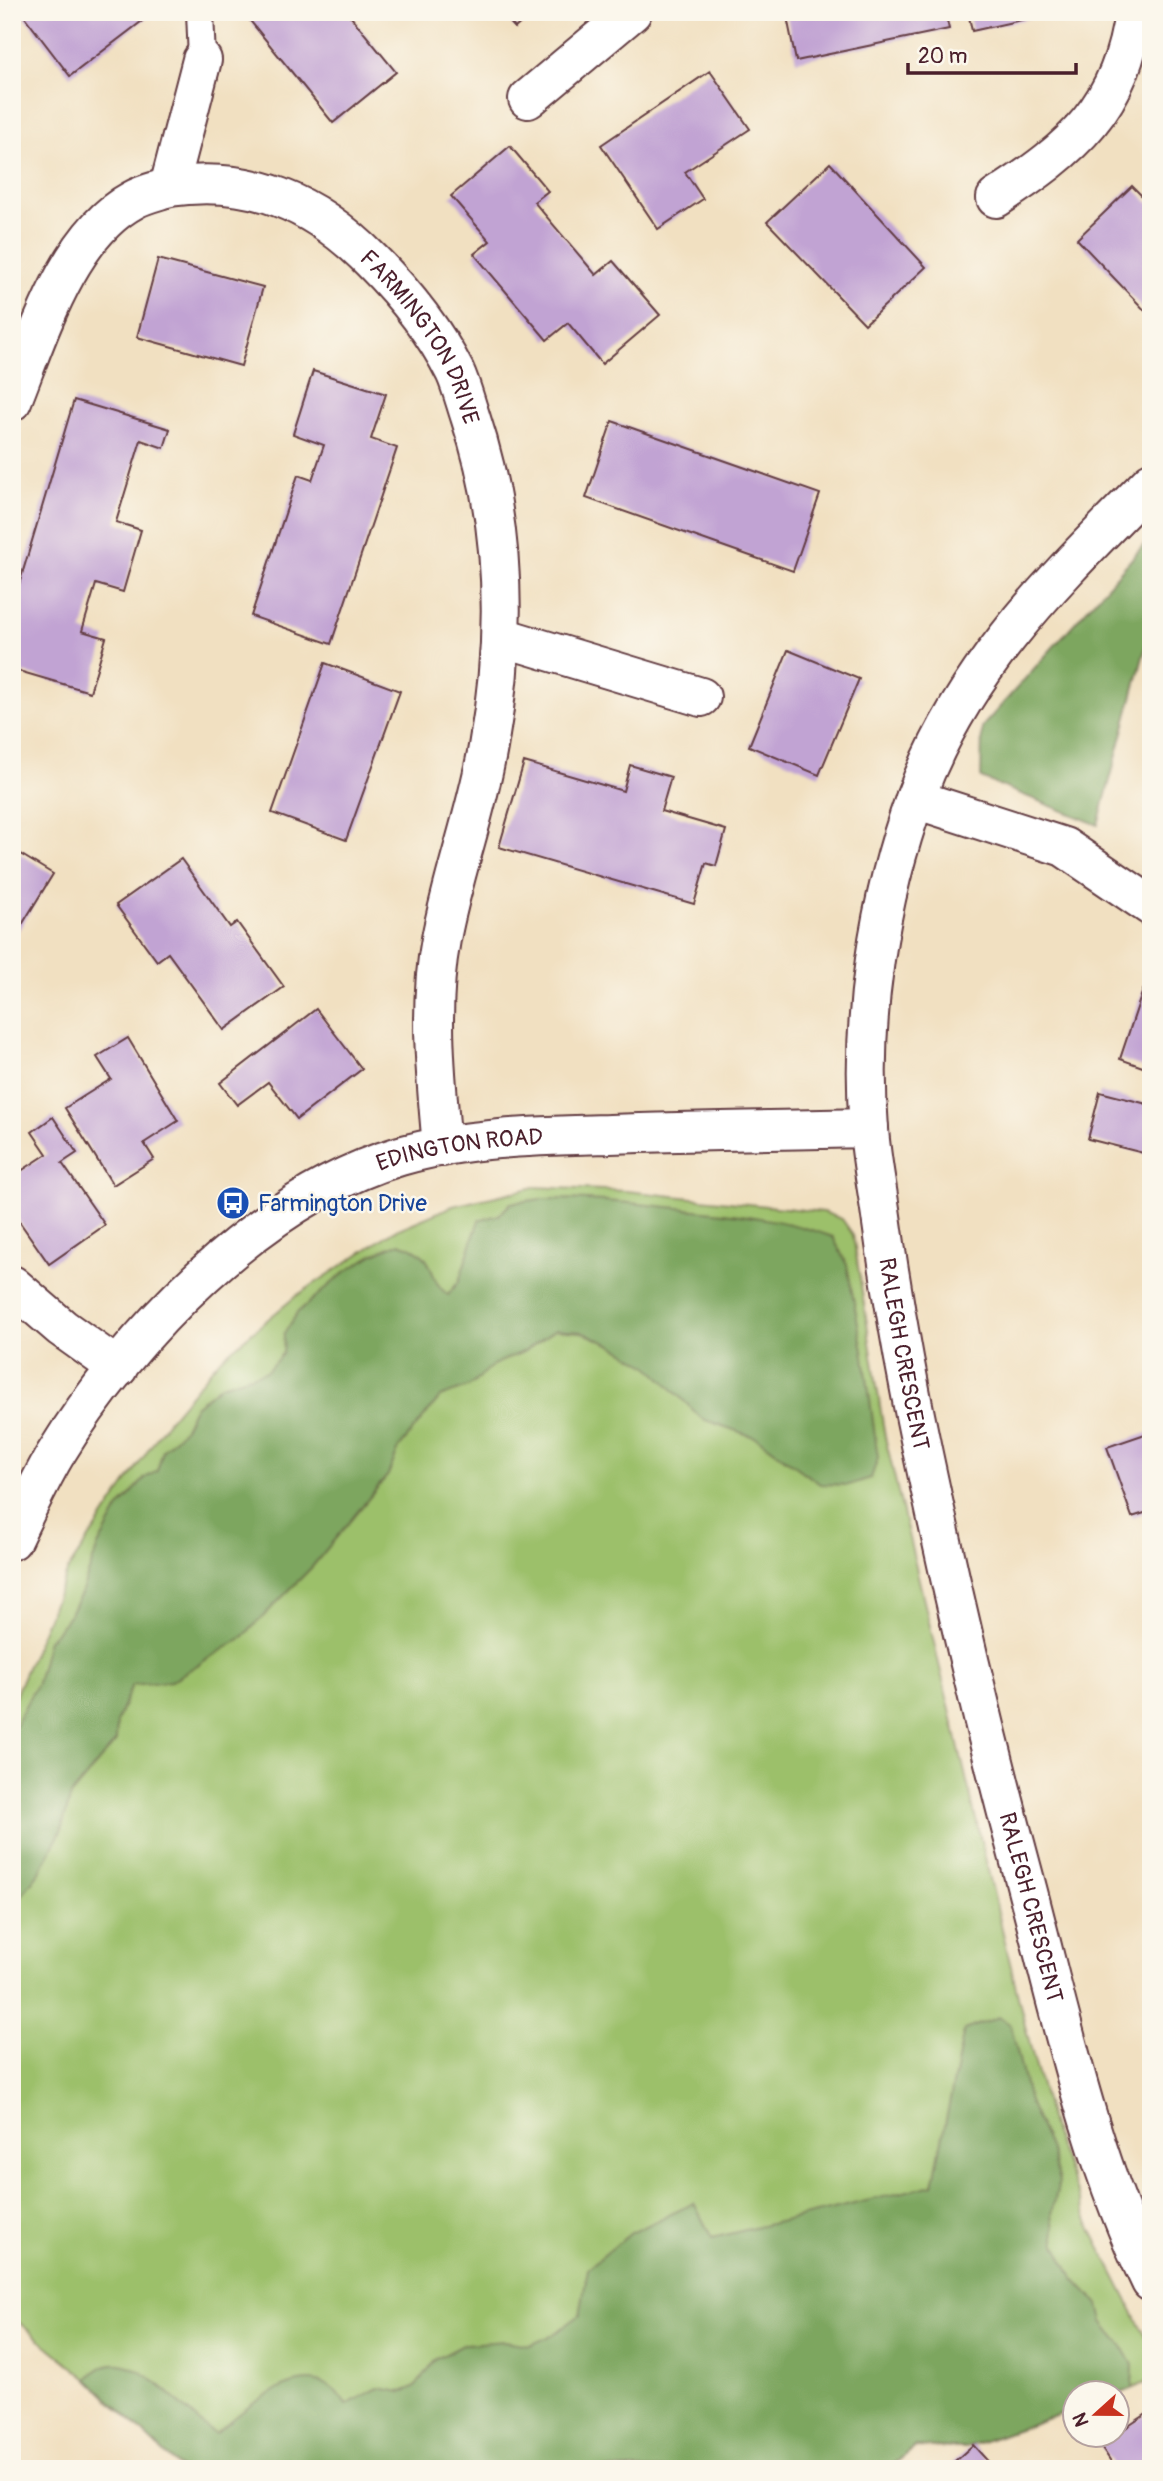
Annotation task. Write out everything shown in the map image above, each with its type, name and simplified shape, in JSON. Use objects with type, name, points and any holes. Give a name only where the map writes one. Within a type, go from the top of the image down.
[{"type":"street","points":[[528,99],[632,12]]},
{"type":"street","points":[[996,198],[1088,127],[1108,100],[1125,62],[1135,12]]},
{"type":"street","points":[[169,187],[202,60]]},
{"type":"street","name":"FARMINGTON DRIVE","points":[[12,401],[57,295],[79,253],[107,219],[133,199],[169,187],[200,183],[248,186],[287,200],[321,219],[359,247],[428,325],[456,374],[478,440],[494,502],[502,637],[488,750],[440,940],[434,1004],[442,1147]]},
{"type":"street","name":"RALEGH CRESCENT","points":[[1150,2281],[1123,2220],[1088,2128],[978,1704],[899,1344],[869,1128],[868,1054],[874,969],[883,914],[915,799],[935,749],[979,671],[1019,619],[1151,482]]},
{"type":"street","points":[[502,637],[701,697]]},
{"type":"street","points":[[915,799],[1064,847],[1151,906]]},
{"type":"street","name":"EDINGTON ROAD","points":[[12,1540],[56,1454],[118,1368],[202,1276],[245,1238],[288,1208],[349,1176],[386,1162],[442,1147],[540,1136],[869,1128]]},
{"type":"street","points":[[12,1285],[62,1328],[118,1368]]},
{"type":"lane","points":[[200,12],[202,60]]},
{"type":"green space","points":[[1151,537],[1151,627],[1098,825],[981,778],[982,727]]},
{"type":"green space","points":[[535,1187],[627,1191],[823,1212],[842,1219],[853,1235],[885,1437],[1027,2034],[1054,2134],[1092,2231],[1151,2347],[1151,2381],[1132,2388],[1132,2380],[1062,2380],[1062,2414],[964,2448],[916,2447],[888,2469],[181,2469],[88,2379],[12,2317],[12,1703],[68,1570],[167,1422],[220,1359],[296,1296],[394,1231],[453,1206]]},
{"type":"green space","points":[[541,1199],[578,1199],[742,1215],[797,1226],[833,1237],[847,1265],[864,1356],[878,1458],[871,1478],[849,1485],[820,1484],[757,1438],[702,1419],[650,1367],[612,1345],[581,1332],[555,1330],[525,1351],[493,1365],[470,1386],[440,1397],[399,1448],[388,1475],[312,1567],[242,1638],[171,1681],[132,1685],[117,1721],[116,1741],[71,1795],[61,1831],[41,1870],[12,1908],[12,1731],[37,1683],[48,1640],[64,1623],[81,1594],[98,1546],[118,1509],[145,1478],[157,1471],[163,1450],[183,1430],[195,1406],[221,1385],[267,1371],[283,1353],[284,1334],[298,1312],[345,1272],[374,1254],[399,1243],[412,1248],[427,1260],[436,1281],[448,1295],[459,1281],[479,1220],[499,1215],[511,1203]]},
{"type":"green space","points":[[999,2017],[1011,2025],[1029,2102],[1051,2152],[1059,2181],[1052,2214],[1056,2244],[1073,2277],[1099,2305],[1103,2322],[1122,2345],[1133,2365],[1132,2388],[1132,2380],[1062,2380],[1062,2414],[964,2448],[916,2446],[888,2469],[181,2469],[88,2379],[103,2366],[120,2364],[137,2370],[154,2381],[215,2434],[262,2398],[299,2382],[317,2382],[332,2389],[346,2405],[378,2388],[402,2392],[416,2386],[436,2359],[465,2344],[505,2341],[530,2345],[553,2335],[580,2315],[588,2268],[631,2233],[694,2203],[712,2238],[933,2185],[964,2030]]},
{"type":"building","points":[[29,12],[154,12],[70,76],[24,16]]},
{"type":"building","points":[[243,12],[347,12],[396,72],[333,123]]},
{"type":"building","points":[[501,12],[533,12],[515,28]]},
{"type":"building","points":[[786,12],[945,12],[949,29],[796,61]]},
{"type":"building","points":[[968,12],[1053,12],[1053,13],[972,31]]},
{"type":"building","points":[[710,71],[750,129],[685,172],[703,199],[658,229],[601,145]]},
{"type":"building","points":[[510,146],[548,191],[534,202],[596,275],[613,261],[660,315],[602,364],[568,323],[547,340],[474,254],[490,241],[451,196]]},
{"type":"building","points":[[830,163],[926,267],[865,324],[767,222]]},
{"type":"building","points":[[1132,186],[1151,205],[1151,317],[1077,239]]},
{"type":"building","points":[[158,259],[263,287],[241,366],[137,337]]},
{"type":"building","points":[[313,371],[386,394],[371,439],[397,448],[331,644],[251,616],[298,475],[312,480],[324,445],[293,434]]},
{"type":"building","points":[[74,400],[170,429],[164,448],[141,440],[116,522],[141,530],[123,592],[96,584],[82,631],[106,638],[90,692],[12,669],[12,608]]},
{"type":"building","points":[[612,421],[820,494],[793,571],[586,498]]},
{"type":"building","points":[[788,650],[859,679],[819,775],[749,746]]},
{"type":"building","points":[[325,663],[400,691],[346,840],[272,813]]},
{"type":"building","points":[[524,762],[623,791],[630,765],[671,777],[661,811],[726,830],[716,866],[706,863],[694,904],[499,847]]},
{"type":"building","points":[[12,849],[53,874],[12,941]]},
{"type":"building","points":[[181,859],[230,927],[237,922],[284,987],[224,1030],[168,953],[157,961],[116,905]]},
{"type":"building","points":[[1143,990],[1151,993],[1151,1070],[1120,1059]]},
{"type":"building","points":[[316,1009],[362,1069],[297,1119],[268,1082],[237,1105],[220,1083]]},
{"type":"building","points":[[128,1038],[178,1121],[144,1143],[154,1159],[113,1185],[65,1108],[111,1079],[97,1057]]},
{"type":"building","points":[[1100,1092],[1151,1105],[1151,1155],[1088,1139]]},
{"type":"building","points":[[53,1117],[77,1153],[62,1163],[105,1225],[49,1264],[12,1211],[12,1177],[47,1154],[32,1132]]},
{"type":"building","points":[[1151,1432],[1151,1511],[1132,1517],[1107,1447]]},
{"type":"building","points":[[1151,2411],[1151,2469],[1116,2469],[1103,2450],[1132,2450],[1132,2424]]},
{"type":"building","points":[[973,2445],[995,2469],[946,2469]]},
{"type":"place","name":"Farmington Drive","points":[[233,1203]]}]
